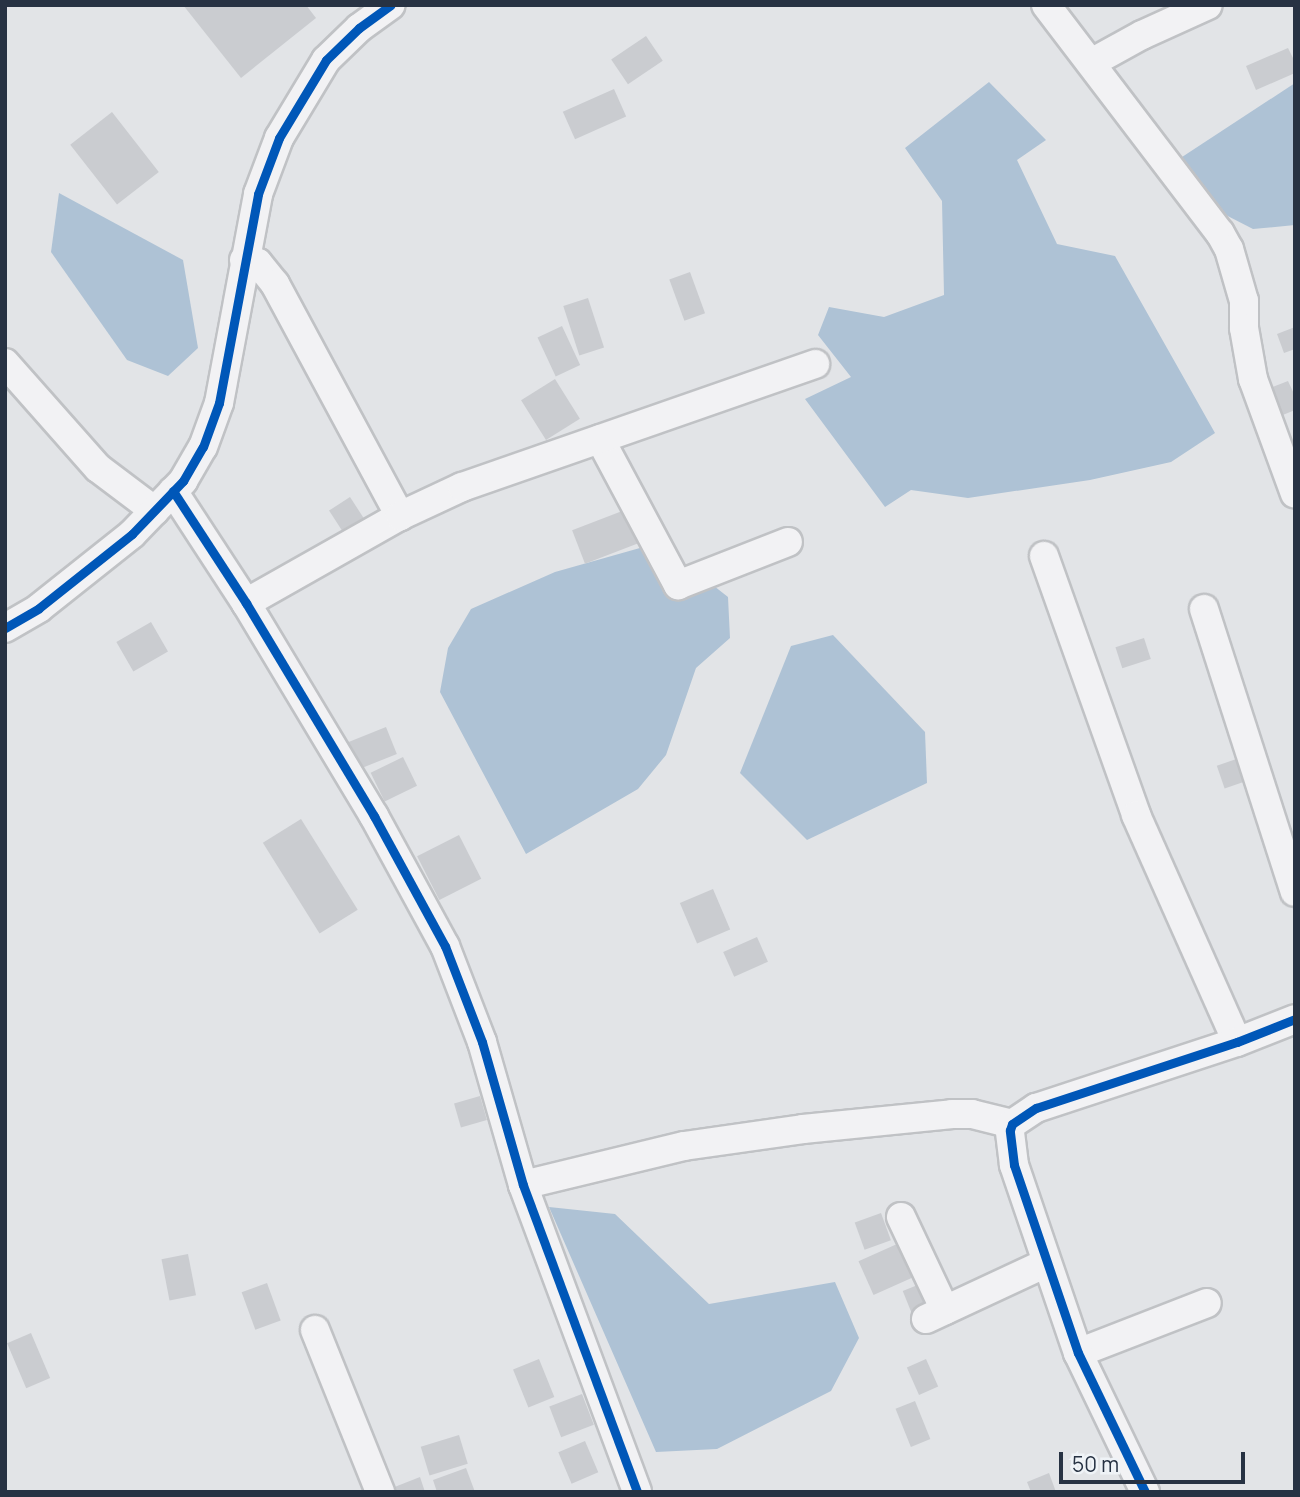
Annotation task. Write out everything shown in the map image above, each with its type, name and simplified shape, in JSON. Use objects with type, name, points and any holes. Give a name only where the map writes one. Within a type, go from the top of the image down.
[{"type":"street","points":[[5,628],[64,589],[132,534],[164,501],[203,447],[213,422],[258,194],[285,127],[333,52],[359,28],[391,5]]},
{"type":"street","points":[[1046,5],[1220,233],[1229,249],[1244,301],[1244,328],[1253,379],[1295,494]]},
{"type":"street","points":[[1091,64],[1142,34],[1208,5]]},
{"type":"street","points":[[244,260],[258,263],[275,284],[400,516]]},
{"type":"street","points":[[5,363],[98,468],[164,501],[246,603],[374,816],[445,946],[482,1042],[523,1185],[637,1492]]},
{"type":"street","points":[[246,603],[400,516],[462,487],[815,364]]},
{"type":"street","points":[[600,439],[678,585],[788,542]]},
{"type":"street","points":[[1044,556],[1136,815],[1237,1042]]},
{"type":"street","points":[[1204,609],[1295,892]]},
{"type":"street","points":[[523,1185],[684,1146],[803,1129],[952,1114],[972,1114],[1012,1124],[1044,1105],[1237,1042],[1295,1019]]},
{"type":"street","points":[[1012,1124],[1009,1138],[1014,1165],[1078,1353],[1098,1400],[1145,1492]]},
{"type":"street","points":[[901,1217],[935,1315],[1046,1263]]},
{"type":"street","points":[[1078,1353],[1207,1303]]},
{"type":"street","points":[[315,1331],[380,1492]]},
{"type":"water","points":[[989,82],[1046,140],[1017,160],[1057,244],[1115,256],[1215,433],[1171,462],[1090,480],[968,498],[911,490],[885,507],[805,399],[851,377],[818,335],[829,307],[884,317],[944,295],[942,201],[905,148]]},
{"type":"water","points":[[1295,83],[1295,225],[1253,229],[1216,210],[1179,159]]},
{"type":"water","points":[[59,193],[183,260],[198,348],[168,376],[127,360],[51,252]]},
{"type":"water","points":[[647,546],[691,568],[728,597],[730,638],[696,668],[666,755],[638,789],[526,854],[440,692],[448,648],[471,609],[555,572]]},
{"type":"water","points":[[833,635],[925,732],[927,783],[807,840],[740,773],[791,646]]},
{"type":"water","points":[[549,1207],[615,1214],[709,1304],[835,1282],[859,1338],[831,1391],[717,1449],[656,1452]]},
{"type":"building","points":[[183,5],[306,5],[316,18],[241,78]]},
{"type":"building","points":[[646,36],[663,61],[628,84],[611,59]]},
{"type":"building","points":[[1288,48],[1295,62],[1295,73],[1256,90],[1246,66]]},
{"type":"building","points":[[614,89],[626,116],[575,139],[563,112]]},
{"type":"building","points":[[112,112],[159,172],[117,205],[70,145]]},
{"type":"building","points":[[690,272],[705,313],[684,321],[669,280]]},
{"type":"building","points":[[588,298],[604,347],[579,355],[563,306]]},
{"type":"building","points":[[562,326],[580,365],[556,376],[538,337]]},
{"type":"building","points":[[1295,327],[1295,349],[1284,353],[1277,334]]},
{"type":"building","points":[[555,379],[580,419],[546,440],[521,400]]},
{"type":"building","points":[[1288,381],[1295,396],[1295,410],[1273,419],[1262,391]]},
{"type":"building","points":[[350,497],[367,523],[346,537],[329,511]]},
{"type":"building","points":[[630,508],[643,542],[585,564],[572,530]]},
{"type":"building","points":[[151,622],[168,651],[133,671],[116,642]]},
{"type":"building","points":[[1144,638],[1151,659],[1122,668],[1115,647]]},
{"type":"building","points":[[386,727],[397,754],[359,769],[348,742]]},
{"type":"building","points":[[1248,755],[1256,778],[1225,788],[1217,766]]},
{"type":"building","points":[[403,757],[417,786],[385,802],[371,773]]},
{"type":"building","points":[[301,819],[358,910],[320,934],[263,843]]},
{"type":"building","points":[[459,835],[481,879],[439,900],[417,856]]},
{"type":"building","points":[[713,889],[730,930],[697,944],[680,903]]},
{"type":"building","points":[[757,937],[768,962],[734,977],[723,952]]},
{"type":"building","points":[[480,1096],[487,1120],[461,1127],[454,1103]]},
{"type":"building","points":[[881,1213],[891,1240],[865,1250],[855,1223]]},
{"type":"building","points":[[906,1240],[921,1274],[874,1295],[858,1261]]},
{"type":"building","points":[[188,1254],[196,1295],[170,1300],[161,1259]]},
{"type":"building","points":[[925,1282],[936,1309],[914,1318],[903,1291]]},
{"type":"building","points":[[267,1283],[281,1321],[255,1330],[242,1292]]},
{"type":"building","points":[[31,1333],[50,1378],[26,1388],[7,1343]]},
{"type":"building","points":[[539,1359],[554,1397],[528,1408],[513,1369]]},
{"type":"building","points":[[926,1359],[938,1386],[919,1395],[907,1368]]},
{"type":"building","points":[[582,1394],[594,1425],[561,1437],[549,1407]]},
{"type":"building","points":[[915,1401],[930,1439],[911,1447],[896,1409]]},
{"type":"building","points":[[459,1435],[468,1464],[430,1475],[421,1447]]},
{"type":"building","points":[[585,1441],[598,1472],[572,1484],[558,1452]]},
{"type":"building","points":[[466,1468],[475,1492],[437,1492],[433,1480]]},
{"type":"building","points":[[1049,1473],[1056,1492],[1031,1492],[1027,1482]]},
{"type":"building","points":[[420,1477],[425,1492],[393,1492],[392,1488]]},
{"type":"cycle path","points":[[5,628],[39,608],[132,534],[183,481],[203,447],[219,403],[258,194],[279,138],[326,60],[359,28],[391,5]]},
{"type":"cycle path","points":[[173,491],[246,603],[374,816],[445,946],[482,1042],[523,1185],[637,1492]]},
{"type":"cycle path","points":[[1145,1492],[1078,1353],[1014,1165],[1010,1130],[1012,1124],[1036,1108],[1237,1042],[1295,1019]]}]
